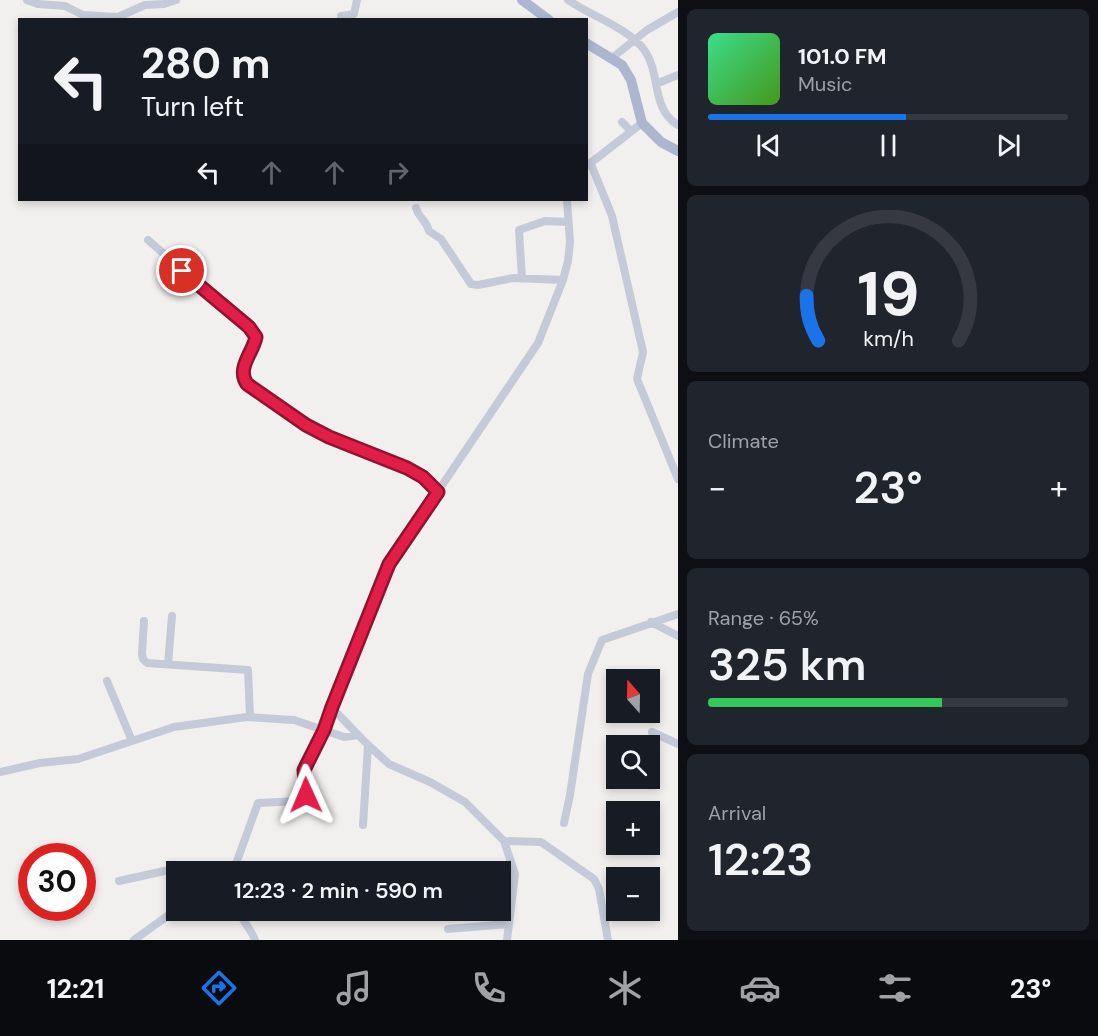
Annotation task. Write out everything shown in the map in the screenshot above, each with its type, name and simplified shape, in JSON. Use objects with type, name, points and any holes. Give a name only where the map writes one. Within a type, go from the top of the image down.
[{"type":"main road","points":[[522,0],[546,18]]},
{"type":"main road","points":[[588,44],[616,54],[628,72],[642,123],[661,142],[678,151]]},
{"type":"street","points":[[27,0],[38,4],[65,6],[83,15],[113,17],[123,16],[145,5],[164,4],[176,0]]},
{"type":"street","points":[[341,15],[354,14],[357,0]]},
{"type":"street","points":[[568,0],[632,42],[649,59],[661,107],[666,117],[678,125]]},
{"type":"street","points":[[616,54],[678,12]]},
{"type":"street","points":[[656,84],[678,75]]},
{"type":"street","points":[[622,122],[631,132]]},
{"type":"street","points":[[642,123],[631,132],[622,135],[589,165],[612,216],[643,352],[637,379],[678,479]]},
{"type":"street","points":[[237,861],[258,803],[299,801],[306,796],[304,770],[324,730],[389,564],[538,343],[563,280],[570,251],[567,201]]},
{"type":"street","points":[[416,208],[419,216],[427,223],[429,231],[440,237],[471,284],[478,285],[505,279],[563,280]]},
{"type":"street","points":[[522,279],[519,230],[545,221],[568,222]]},
{"type":"street","points":[[148,240],[254,332],[255,344],[242,372],[247,384],[306,425],[329,437],[407,468],[423,477],[438,492]]},
{"type":"street","points":[[564,823],[590,667],[603,639],[678,614]]},
{"type":"street","points":[[168,664],[172,616]]},
{"type":"street","points":[[144,621],[143,659],[147,663],[248,670],[250,717]]},
{"type":"street","points":[[651,622],[678,636]]},
{"type":"street","points":[[106,681],[132,741]]},
{"type":"street","points":[[332,707],[368,745],[394,767],[430,782],[465,802],[504,842],[515,874],[507,940]]},
{"type":"street","points":[[0,772],[40,763],[78,759],[174,727],[250,717],[289,719],[344,737],[358,735]]},
{"type":"street","points":[[652,732],[678,744]]},
{"type":"street","points":[[363,825],[368,745]]},
{"type":"street","points":[[504,842],[541,842],[594,879],[599,889],[608,940]]},
{"type":"street","points":[[119,881],[166,871]]},
{"type":"street","points":[[134,940],[166,917]]},
{"type":"street","points":[[243,921],[251,929],[255,940]]},
{"type":"street","points":[[448,929],[508,924]]},
{"type":"route","points":[[182,271],[254,332],[255,344],[242,372],[247,384],[306,425],[329,437],[407,468],[423,477],[438,492],[389,564],[324,730],[304,770],[306,795]]}]
